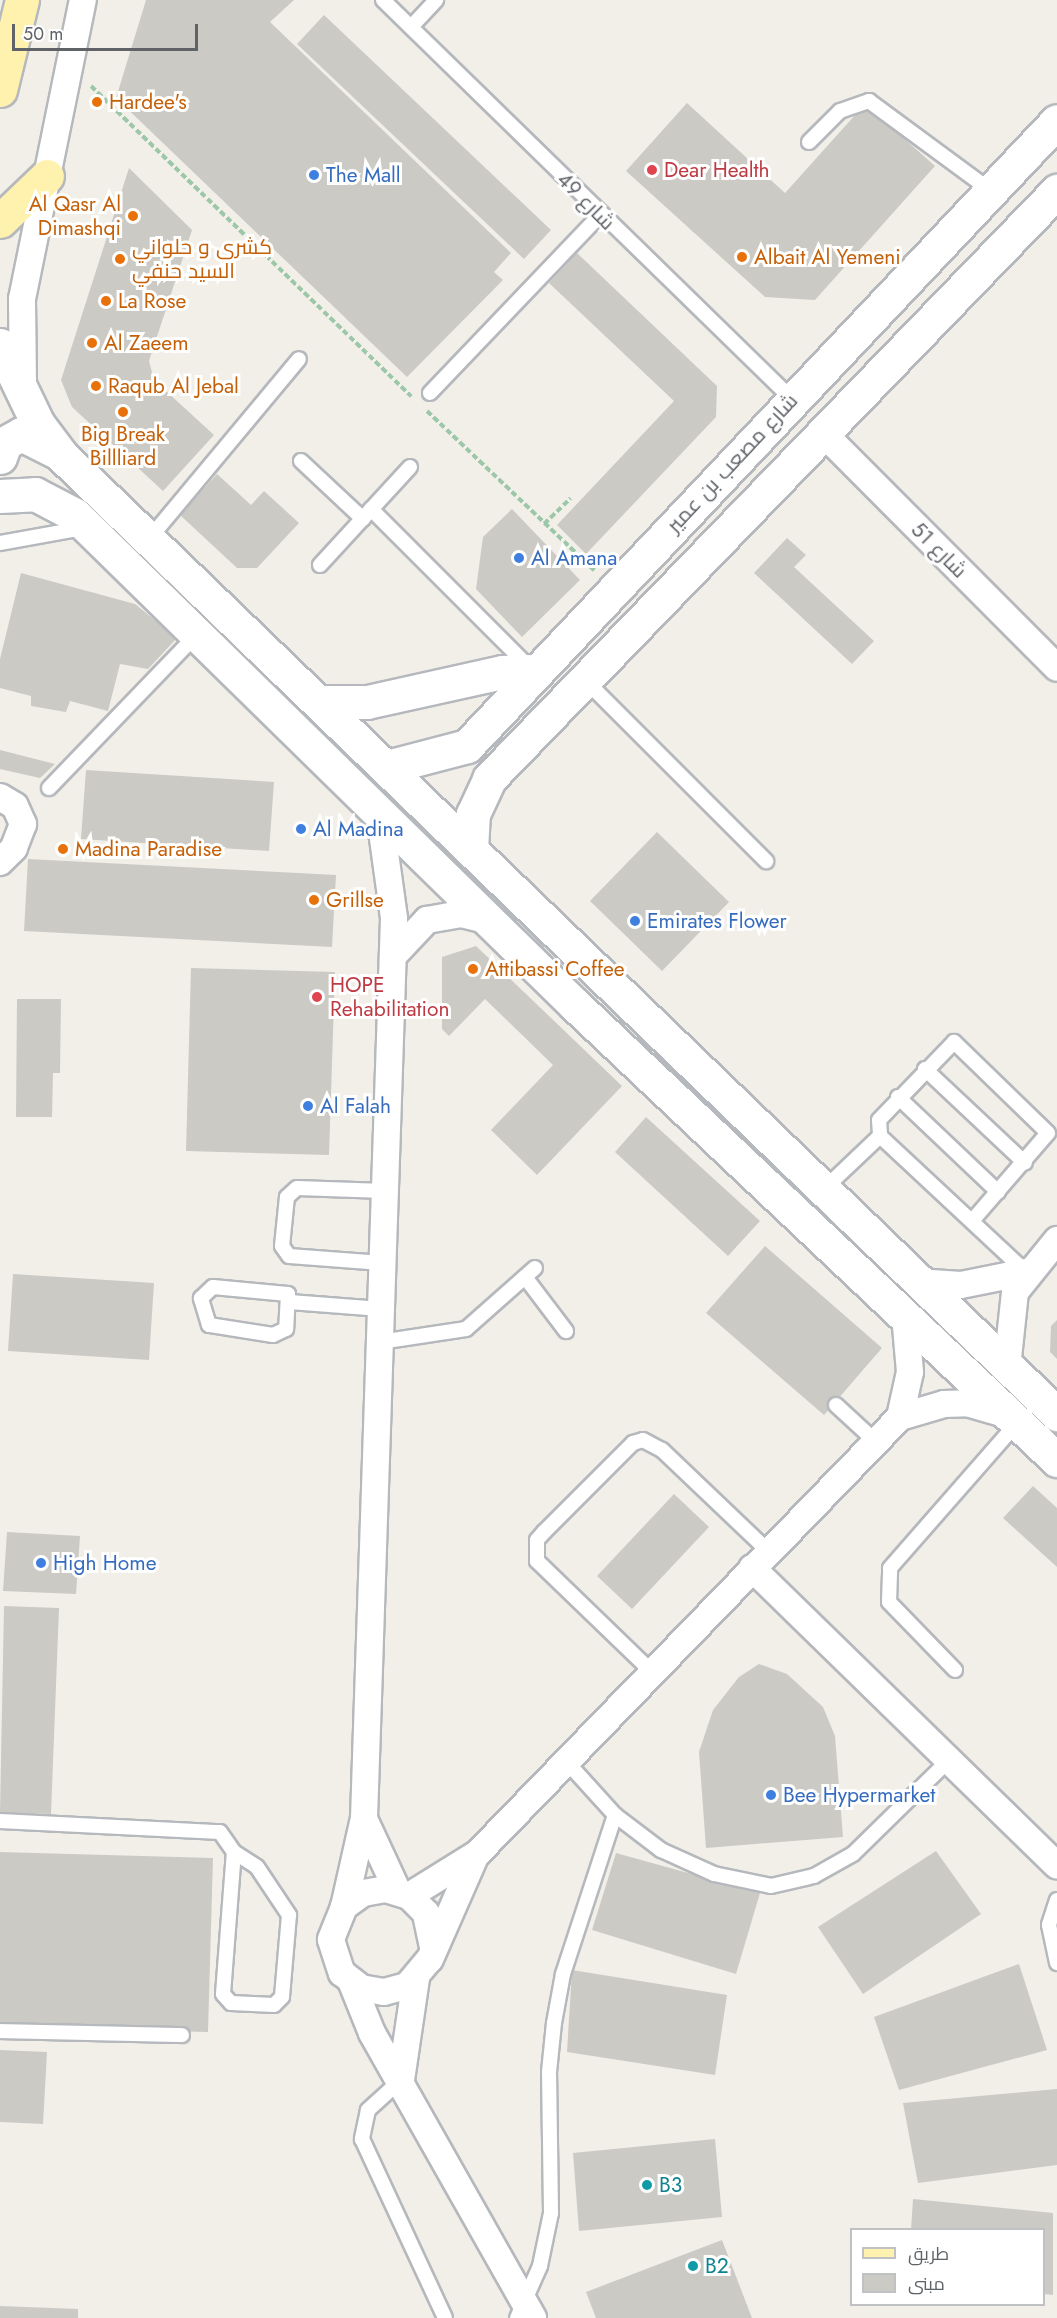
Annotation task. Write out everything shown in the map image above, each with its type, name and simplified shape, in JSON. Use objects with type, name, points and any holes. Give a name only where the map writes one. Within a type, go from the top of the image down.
[{"type":"main road","points":[[0,90],[22,0]]},
{"type":"main road","points":[[0,221],[47,176]]},
{"type":"street","points":[[24,389],[20,322],[67,62],[83,0]]},
{"type":"street","name":"شارع مصعب بن عمير","points":[[467,746],[533,671],[1057,121]]},
{"type":"street","name":"شارع مصعب بن عمير","points":[[471,850],[473,814],[489,780],[586,681],[821,431],[1053,203]]},
{"type":"street","points":[[0,345],[24,389],[38,424],[61,455],[320,702],[822,1191],[1057,1414]]},
{"type":"street","name":"شارع 51","points":[[821,431],[1057,668]]},
{"type":"street","points":[[0,457],[5,443],[21,434],[61,455]]},
{"type":"street","points":[[0,463],[7,477],[35,494],[62,506],[87,528],[378,807],[574,1005],[1057,1460]]},
{"type":"street","points":[[0,496],[35,494]]},
{"type":"street","points":[[320,702],[367,702],[502,672],[533,671]]},
{"type":"street","points":[[387,767],[467,746]]},
{"type":"street","points":[[467,746],[460,764],[464,773],[471,779],[489,780]]},
{"type":"street","points":[[0,797],[15,806],[23,824],[14,848],[0,862]]},
{"type":"street","points":[[378,807],[392,880],[393,956],[364,1818],[344,1907],[333,1928],[332,1952],[351,1981],[372,2033],[401,2079],[525,2314]]},
{"type":"street","points":[[393,956],[427,920],[461,914],[495,923]]},
{"type":"street","points":[[1007,1367],[1009,1317],[1026,1272],[1057,1240]]},
{"type":"street","points":[[917,1282],[961,1285],[1026,1272]]},
{"type":"street","points":[[900,1417],[910,1372],[905,1316]]},
{"type":"street","points":[[344,1907],[374,1890],[403,1894],[478,1853],[760,1559],[900,1417],[921,1408],[967,1403],[1014,1419]]},
{"type":"street","points":[[760,1559],[948,1761],[1057,1866]]},
{"type":"street","points":[[364,1818],[377,1857],[403,1894],[426,1913],[433,1947]]},
{"type":"street","points":[[401,2079],[416,1979],[478,1853]]},
{"type":"street","points":[[351,1981],[384,1992],[416,1979]]},
{"type":"lane","name":"شارع 49","points":[[383,0],[600,215],[792,399]]},
{"type":"lane","points":[[411,27],[436,0]]},
{"type":"lane","points":[[809,142],[840,111],[869,101],[991,190]]},
{"type":"lane","points":[[430,393],[600,215]]},
{"type":"lane","points":[[149,539],[299,359]]},
{"type":"lane","points":[[301,461],[367,514],[533,671]]},
{"type":"lane","points":[[320,565],[410,467]]},
{"type":"lane","points":[[0,543],[87,528]]},
{"type":"lane","points":[[49,788],[197,634]]},
{"type":"lane","points":[[586,681],[766,861]]},
{"type":"lane","points":[[972,1221],[1048,1138],[1047,1129],[958,1043],[950,1043],[879,1120],[880,1136],[1026,1272]]},
{"type":"lane","points":[[925,1069],[1025,1163]]},
{"type":"lane","points":[[898,1097],[998,1192]]},
{"type":"lane","points":[[822,1191],[880,1136]]},
{"type":"lane","points":[[382,1263],[289,1256],[282,1246],[287,1197],[297,1188],[385,1191]]},
{"type":"lane","points":[[380,1342],[466,1329],[530,1272],[566,1331]]},
{"type":"lane","points":[[213,1287],[284,1292],[290,1302],[286,1329],[278,1335],[217,1329],[201,1310],[202,1293],[213,1287]]},
{"type":"lane","points":[[290,1302],[381,1309]]},
{"type":"lane","points":[[836,1405],[875,1441]]},
{"type":"lane","points":[[956,1670],[890,1602],[890,1568],[1014,1419]]},
{"type":"lane","points":[[652,1672],[537,1562],[537,1540],[544,1532],[633,1443],[643,1440],[662,1450],[760,1559]]},
{"type":"lane","points":[[567,1761],[615,1815],[661,1850],[714,1874],[771,1886],[793,1883],[853,1854],[948,1761]]},
{"type":"lane","points":[[525,2314],[551,2213],[549,2072],[554,2023],[563,1974],[615,1815]]},
{"type":"lane","points":[[0,1821],[220,1832],[234,1852],[257,1867],[290,1915],[282,1997],[274,2005],[231,2003],[223,1994],[234,1852]]},
{"type":"lane","points":[[1057,1900],[1049,1925],[1057,1964]]},
{"type":"lane","points":[[0,2031],[182,2035]]},
{"type":"lane","points":[[401,2079],[368,2110],[362,2139],[445,2318]]},
{"type":"path","points":[[67,62],[544,524],[614,588]]},
{"type":"path","points":[[544,524],[571,498]]},
{"type":"building","name":"The Mall","points":[[146,0],[294,0],[270,22],[511,253],[494,272],[503,280],[407,377],[116,98]]},
{"type":"building","points":[[324,15],[551,230],[524,259],[297,44]]},
{"type":"building","points":[[687,103],[785,193],[865,104],[935,166],[815,300],[765,297],[626,171]]},
{"type":"building","points":[[129,168],[192,230],[149,361],[154,380],[214,435],[163,491],[72,407],[61,380]]},
{"type":"building","points":[[577,253],[717,386],[716,417],[586,554],[557,525],[674,401],[549,283]]},
{"type":"building","points":[[217,474],[251,505],[264,491],[299,523],[257,568],[237,568],[180,515]]},
{"type":"building","name":"Al Amana","points":[[512,509],[580,580],[522,637],[476,589],[483,537]]},
{"type":"building","points":[[787,538],[806,555],[794,567],[874,641],[852,664],[754,573]]},
{"type":"building","points":[[21,573],[135,604],[177,638],[148,669],[120,664],[108,711],[70,701],[66,712],[31,706],[31,696],[0,688],[0,659]]},
{"type":"building","points":[[0,750],[55,764],[40,778],[0,769]]},
{"type":"building","points":[[86,770],[274,782],[269,851],[81,839]]},
{"type":"building","points":[[657,832],[729,902],[662,971],[590,901]]},
{"type":"building","points":[[28,859],[336,875],[332,947],[24,931]]},
{"type":"building","points":[[476,946],[622,1086],[537,1175],[491,1130],[553,1065],[485,999],[449,1036],[442,1029],[442,957]]},
{"type":"building","points":[[191,968],[335,972],[329,1155],[186,1151]]},
{"type":"building","points":[[17,999],[61,999],[60,1073],[53,1073],[52,1117],[16,1117]]},
{"type":"building","points":[[646,1117],[760,1221],[728,1256],[615,1152]]},
{"type":"building","points":[[765,1246],[882,1348],[824,1415],[706,1313]]},
{"type":"building","points":[[13,1274],[154,1283],[149,1360],[8,1351]]},
{"type":"building","points":[[1057,1320],[1057,1359],[1050,1352],[1051,1326]]},
{"type":"building","points":[[1033,1486],[1057,1508],[1057,1567],[1003,1518]]},
{"type":"building","points":[[674,1494],[709,1527],[632,1609],[597,1576]]},
{"type":"building","name":"High Home","points":[[7,1532],[80,1536],[76,1594],[3,1591]]},
{"type":"building","points":[[4,1606],[59,1608],[51,1814],[0,1813]]},
{"type":"building","name":"Bee Hypermarket","points":[[759,1664],[787,1674],[823,1707],[835,1736],[843,1837],[706,1848],[699,1752],[713,1710],[739,1677]]},
{"type":"building","points":[[936,1851],[981,1914],[863,1994],[818,1927]]},
{"type":"building","points":[[0,1852],[213,1858],[208,2032],[0,2027]]},
{"type":"building","points":[[616,1853],[760,1893],[736,1974],[592,1930]]},
{"type":"building","points":[[1019,1964],[1047,2050],[899,2090],[874,2017]]},
{"type":"building","points":[[572,1970],[727,1995],[715,2075],[567,2052]]},
{"type":"building","points":[[0,2050],[47,2052],[43,2124],[0,2122]]},
{"type":"building","points":[[1057,2089],[1057,2165],[918,2183],[903,2103]]},
{"type":"building","name":"B3","points":[[715,2139],[722,2217],[579,2231],[573,2153]]},
{"type":"building","points":[[913,2199],[1053,2213],[1053,2295],[1045,2294],[1045,2228],[911,2228]]},
{"type":"building","name":"B2","points":[[722,2240],[752,2318],[596,2318],[586,2292]]},
{"type":"building","points":[[0,2306],[78,2309],[78,2318],[0,2318]]},
{"type":"place","name":"Hardee's","points":[[97,102]]},
{"type":"place","name":"Dear Health","points":[[652,170]]},
{"type":"place","name":"The Mall","points":[[314,175]]},
{"type":"place","name":"Al Qasr Al Dimashqi","points":[[133,216]]},
{"type":"place","name":"Albait Al Yemeni","points":[[742,257]]},
{"type":"place","name":"كشري و حلواني السيد حنفي","points":[[120,259]]},
{"type":"place","name":"La Rose","points":[[106,301]]},
{"type":"place","name":"Al Zaeem","points":[[92,343]]},
{"type":"place","name":"Raqub Al Jebal","points":[[96,386]]},
{"type":"place","name":"Big Break Billliard","points":[[123,412]]},
{"type":"place","name":"Al Amana","points":[[519,558]]},
{"type":"place","name":"Al Madina","points":[[301,829]]},
{"type":"place","name":"Madina Paradise","points":[[63,849]]},
{"type":"place","name":"Grillse","points":[[314,900]]},
{"type":"place","name":"Emirates Flower","points":[[635,921]]},
{"type":"place","name":"Attibassi Coffee","points":[[473,969]]},
{"type":"place","name":"HOPE Rehabilitation","points":[[317,997]]},
{"type":"place","name":"Al Falah","points":[[308,1106]]},
{"type":"place","name":"High Home","points":[[41,1563]]},
{"type":"place","name":"Bee Hypermarket","points":[[771,1795]]},
{"type":"place","name":"B3","points":[[647,2185]]},
{"type":"place","name":"B2","points":[[693,2266]]}]
